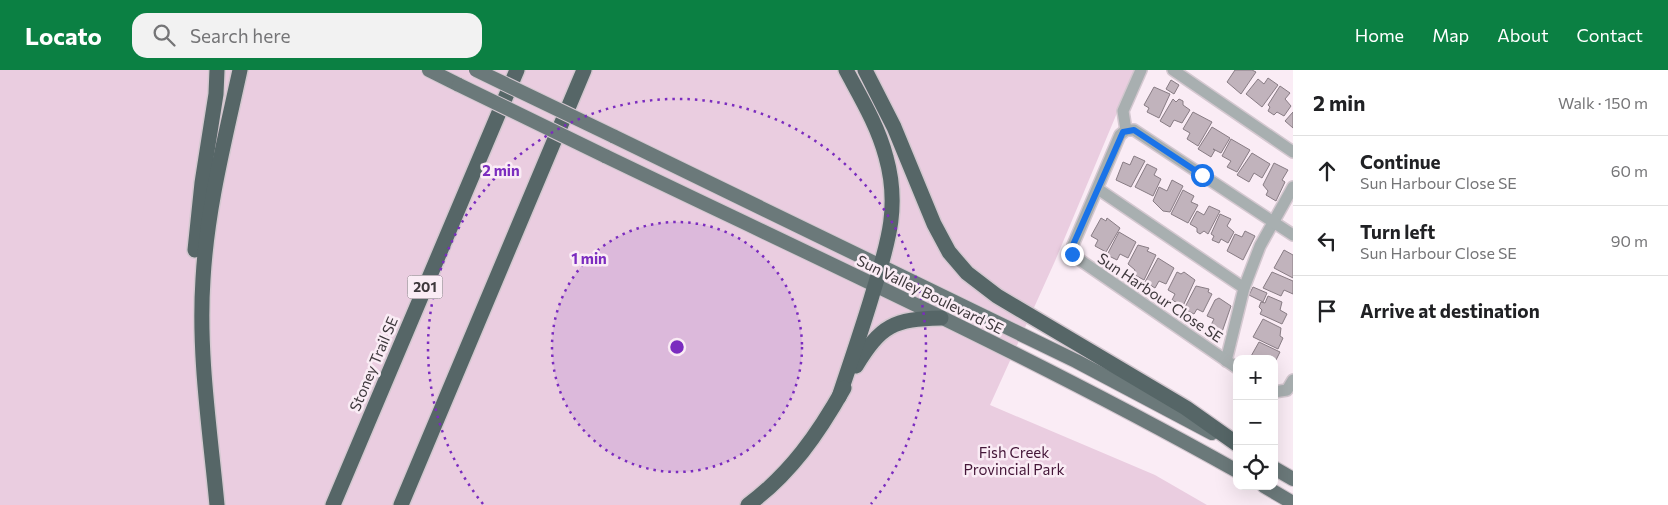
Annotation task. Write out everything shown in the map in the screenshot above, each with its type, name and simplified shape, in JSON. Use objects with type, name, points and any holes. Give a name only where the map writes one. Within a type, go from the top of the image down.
[{"type":"highway","points":[[217,70],[216,94],[202,183],[195,252],[197,330],[204,377],[217,505]]},
{"type":"highway","points":[[204,377],[202,298],[207,237],[240,70]]},
{"type":"highway","name":"Stoney Trail SE","points":[[333,505],[517,70]]},
{"type":"highway","points":[[401,505],[584,70]]},
{"type":"highway","points":[[839,397],[875,286],[893,219],[889,172],[878,135],[846,70]]},
{"type":"highway","points":[[865,70],[894,127],[937,231],[949,252],[967,272],[997,296],[1186,408],[1233,442]]},
{"type":"highway","points":[[748,505],[776,482],[802,455],[818,432],[869,345],[882,330],[908,319],[941,318]]},
{"type":"main road","name":"Sun Valley Boulevard SE","points":[[429,70],[941,318],[1091,393],[1233,469]]},
{"type":"main road","name":"Sun Valley Boulevard SE","points":[[476,70],[1076,361],[1233,443]]},
{"type":"main road","points":[[1278,470],[1293,478]]},
{"type":"main road","points":[[1271,490],[1293,503]]},
{"type":"street","points":[[1140,70],[1123,111],[1126,130],[1134,130],[1293,235]]},
{"type":"street","points":[[1172,70],[1293,152]]},
{"type":"street","name":"Sun Harbour Close SE","points":[[1126,130],[1120,135],[1072,248],[1075,259],[1233,365]]},
{"type":"street","points":[[1226,361],[1244,288],[1260,246],[1293,187]]},
{"type":"street","points":[[1098,189],[1244,288]]},
{"type":"street","points":[[1278,391],[1287,390],[1293,380]]},
{"type":"green space","name":"Fish Creek Provincial Park","points":[[0,70],[1135,70],[1055,261],[990,405],[1155,475],[1207,505],[0,505]]},
{"type":"building","points":[[1235,70],[1252,70],[1256,72],[1241,94],[1227,82]]},
{"type":"building","points":[[1268,78],[1278,85],[1262,107],[1246,94],[1258,79],[1264,84]]},
{"type":"building","points":[[1171,80],[1179,85],[1174,94],[1166,89]]},
{"type":"building","points":[[1280,86],[1290,93],[1285,99],[1291,106],[1284,116],[1277,112],[1274,115],[1268,111],[1270,107],[1268,105]]},
{"type":"building","points":[[1154,87],[1170,94],[1159,118],[1147,112],[1149,108],[1144,105]]},
{"type":"building","points":[[1173,99],[1176,102],[1179,99],[1190,110],[1182,123],[1174,120],[1170,127],[1160,121]]},
{"type":"building","points":[[1193,112],[1212,122],[1198,146],[1187,139],[1190,133],[1183,129]]},
{"type":"building","points":[[1293,112],[1293,128],[1285,121]]},
{"type":"building","points":[[1212,127],[1230,138],[1221,153],[1215,150],[1211,157],[1198,149]]},
{"type":"building","points":[[1231,139],[1250,150],[1237,172],[1227,167],[1231,161],[1222,156]]},
{"type":"building","points":[[1252,153],[1270,164],[1262,178],[1254,173],[1249,182],[1237,175]]},
{"type":"building","points":[[1134,156],[1145,161],[1131,187],[1116,180],[1123,162],[1130,165]]},
{"type":"building","points":[[1274,163],[1288,170],[1282,180],[1285,182],[1276,201],[1266,195],[1268,191],[1263,185]]},
{"type":"building","points":[[1147,164],[1157,169],[1154,175],[1161,179],[1153,196],[1135,187]]},
{"type":"building","points":[[1172,180],[1183,186],[1170,212],[1163,211],[1153,201],[1159,187],[1167,191]]},
{"type":"building","points":[[1183,190],[1194,196],[1191,202],[1198,205],[1188,223],[1171,214]]},
{"type":"building","points":[[1209,206],[1220,211],[1208,234],[1204,231],[1200,234],[1197,232],[1197,228],[1190,224],[1197,211],[1204,215]]},
{"type":"building","points":[[1220,214],[1231,219],[1227,226],[1234,232],[1228,243],[1221,239],[1219,243],[1212,240],[1214,236],[1211,234]]},
{"type":"building","points":[[1101,218],[1106,221],[1107,218],[1120,228],[1106,252],[1095,246],[1098,240],[1091,236]]},
{"type":"building","points":[[1245,231],[1255,236],[1243,260],[1227,251],[1235,234],[1242,237]]},
{"type":"building","points":[[1119,232],[1136,242],[1128,258],[1120,254],[1117,260],[1107,255]]},
{"type":"building","points":[[1138,245],[1149,248],[1147,251],[1156,255],[1144,280],[1133,274],[1135,270],[1128,264]]},
{"type":"building","points":[[1284,250],[1293,255],[1293,278],[1274,268]]},
{"type":"building","points":[[1158,258],[1174,268],[1166,284],[1159,281],[1155,288],[1145,282]]},
{"type":"building","points":[[1177,272],[1181,274],[1184,272],[1195,280],[1183,306],[1172,300],[1175,294],[1168,290]]},
{"type":"building","points":[[1272,272],[1293,281],[1293,294],[1284,290],[1281,296],[1263,288]]},
{"type":"building","points":[[1196,286],[1209,289],[1208,292],[1212,294],[1203,312],[1197,309],[1194,314],[1184,309]]},
{"type":"building","points":[[1253,287],[1267,293],[1263,302],[1249,295]]},
{"type":"building","points":[[1268,296],[1282,302],[1280,310],[1287,314],[1282,324],[1260,314],[1262,310],[1259,307],[1261,302],[1265,303]]},
{"type":"building","points":[[1219,298],[1231,306],[1222,332],[1210,327],[1214,319],[1207,316],[1215,300]]},
{"type":"building","points":[[1263,319],[1281,328],[1280,336],[1283,338],[1278,349],[1253,337]]},
{"type":"building","points":[[1259,342],[1280,352],[1278,356],[1252,355]]},
{"type":"route","points":[[1072,254],[1073,245],[1120,135],[1126,130],[1134,130],[1202,175]]}]
